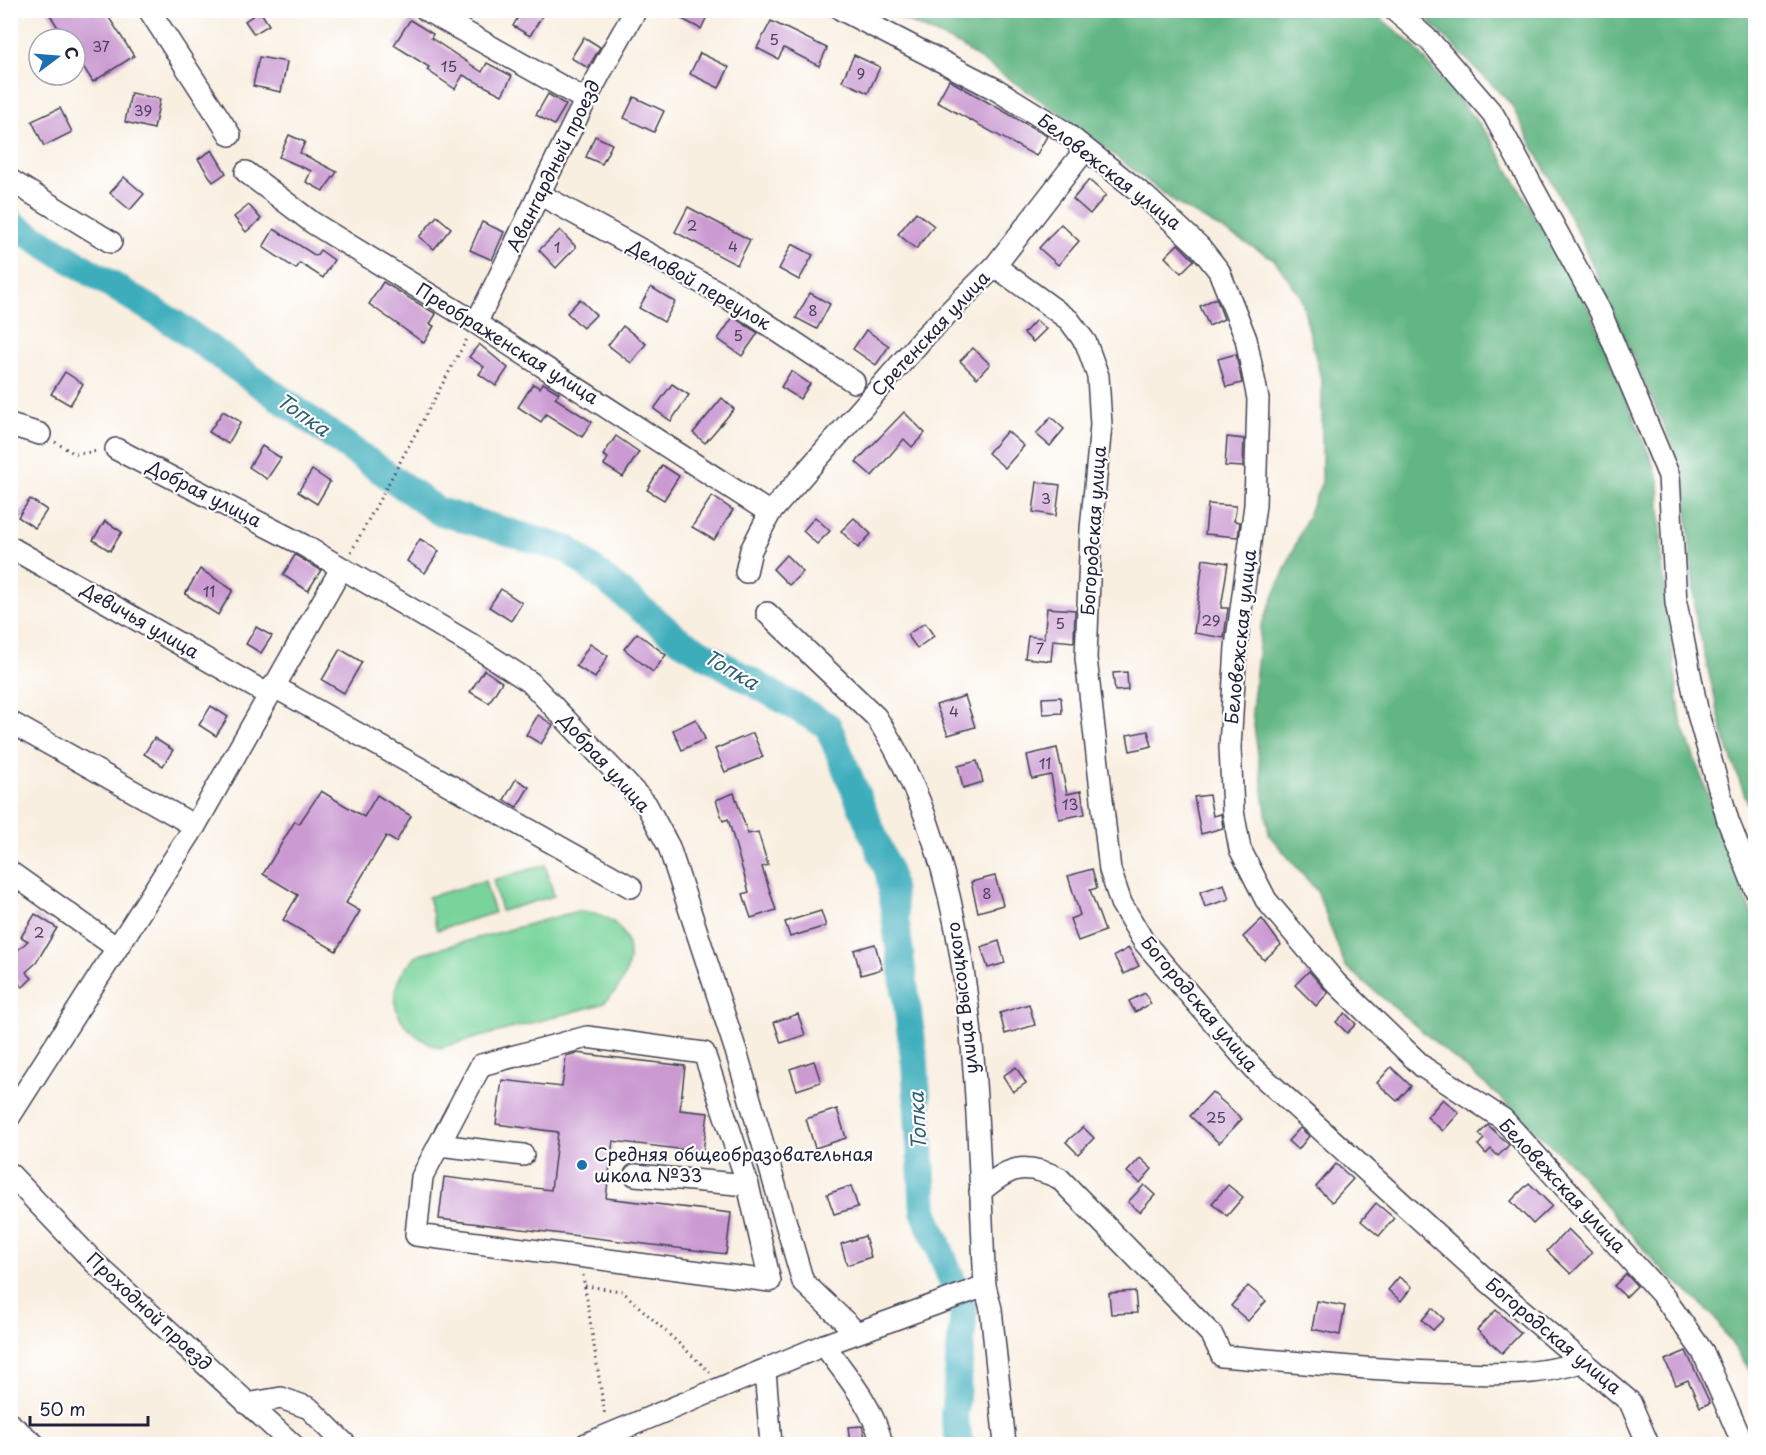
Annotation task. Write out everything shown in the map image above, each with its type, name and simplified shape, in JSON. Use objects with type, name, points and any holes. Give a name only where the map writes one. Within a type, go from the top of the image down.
[{"type":"street","points":[[149,10],[230,135]]},
{"type":"street","points":[[426,10],[584,99]]},
{"type":"street","name":"Авангардный проезд","points":[[476,323],[541,195],[584,99],[636,10]]},
{"type":"street","name":"Беловежская улица","points":[[842,10],[997,90],[1063,131],[1146,197],[1200,247],[1219,271],[1246,339],[1258,399],[1258,457],[1236,647],[1230,747],[1233,812],[1240,849],[1266,900],[1336,983],[1423,1067],[1503,1119],[1664,1297],[1703,1352],[1743,1444]]},
{"type":"street","points":[[1394,10],[1430,40],[1493,114],[1600,311],[1669,476],[1676,603],[1698,714],[1728,821],[1755,891]]},
{"type":"street","name":"Сретенская улица","points":[[746,572],[751,550],[770,513],[925,336],[995,266],[1085,150]]},
{"type":"street","name":"Преображенская улица","points":[[246,172],[313,223],[476,323],[770,513]]},
{"type":"street","points":[[10,180],[111,242]]},
{"type":"street","name":"Деловой переулок","points":[[541,195],[722,294],[854,382]]},
{"type":"street","name":"Богородская улица","points":[[995,266],[1069,320],[1086,343],[1098,376],[1101,425],[1091,529],[1086,658],[1110,870],[1121,903],[1144,942],[1253,1068],[1482,1276],[1630,1402],[1648,1444]]},
{"type":"street","points":[[10,426],[40,434]]},
{"type":"street","name":"Добрая улица","points":[[116,449],[303,545],[479,649],[530,682],[646,804],[669,847],[736,1051],[803,1282],[839,1339],[859,1392],[878,1425],[882,1444]]},
{"type":"street","name":"Девичья улица","points":[[10,547],[631,887]]},
{"type":"street","points":[[10,1116],[195,826],[341,569]]},
{"type":"street","name":"улица Высоцкого","points":[[766,613],[876,717],[910,777],[929,830],[956,921],[970,1018],[985,1286],[991,1309],[1005,1444]]},
{"type":"street","points":[[10,722],[195,826]]},
{"type":"street","points":[[10,872],[117,948]]},
{"type":"street","points":[[587,1037],[704,1053],[748,1185],[770,1281],[416,1234],[422,1177],[439,1145],[481,1065],[587,1037]]},
{"type":"street","points":[[439,1145],[523,1155]]},
{"type":"street","points":[[980,1192],[1016,1167],[1040,1169],[1059,1178],[1212,1335],[1222,1356],[1397,1371],[1513,1376],[1552,1370],[1584,1361]]},
{"type":"street","name":"Проходной проезд","points":[[10,1174],[96,1263],[292,1444]]},
{"type":"street","points":[[635,1175],[748,1185]]},
{"type":"street","points":[[586,1444],[618,1437],[726,1386],[839,1339],[985,1286]]},
{"type":"street","points":[[765,1371],[771,1444]]},
{"type":"street","points":[[247,1404],[281,1398],[309,1408],[345,1444]]},
{"type":"street","points":[[10,1424],[34,1444]]},
{"type":"path","points":[[341,569],[476,323]]},
{"type":"path","points":[[40,434],[75,454],[116,449]]},
{"type":"path","points":[[583,1272],[618,1437]]},
{"type":"path","points":[[585,1286],[622,1291],[726,1386]]},
{"type":"green space","points":[[885,11],[1372,11],[1412,44],[1489,136],[1591,312],[1659,479],[1662,562],[1681,722],[1755,923],[1755,1378],[1711,1313],[1657,1265],[1574,1167],[1494,1092],[1345,966],[1317,891],[1269,835],[1252,711],[1261,626],[1322,482],[1322,383],[1301,297],[1274,259],[1176,203],[1065,117],[959,45]]},
{"type":"green space","points":[[1419,11],[1755,11],[1755,823],[1725,741],[1696,619],[1684,472],[1580,237],[1511,104]]},
{"type":"green space","points":[[545,865],[554,896],[501,911],[493,880]]},
{"type":"green space","points":[[485,881],[494,913],[437,930],[428,897]]},
{"type":"green space","points":[[578,911],[597,914],[612,921],[622,932],[628,945],[629,960],[625,975],[616,990],[602,1004],[439,1048],[423,1040],[401,1019],[396,1007],[395,994],[398,981],[406,967],[419,954]]},
{"type":"building","points":[[47,10],[104,10],[134,56],[93,82],[87,73],[87,27],[58,27]]},
{"type":"building","points":[[522,10],[534,10],[542,16],[530,36],[513,26]]},
{"type":"building","points":[[665,10],[710,10],[701,29]]},
{"type":"building","points":[[260,11],[269,25],[254,34],[245,21]]},
{"type":"building","points":[[410,20],[433,34],[431,38],[482,72],[487,63],[512,76],[502,95],[463,75],[455,89],[427,70],[429,67],[394,45]]},
{"type":"building","points":[[771,21],[827,48],[819,66],[784,48],[778,59],[757,48]]},
{"type":"building","points":[[584,37],[600,47],[588,68],[571,58]]},
{"type":"building","points":[[700,53],[729,67],[719,88],[690,74]]},
{"type":"building","points":[[854,55],[880,67],[868,93],[842,81]]},
{"type":"building","points":[[259,57],[287,62],[281,92],[253,86]]},
{"type":"building","points":[[949,80],[1047,136],[1036,156],[937,102]]},
{"type":"building","points":[[131,93],[160,99],[154,129],[125,122]]},
{"type":"building","points":[[548,94],[566,105],[554,125],[536,115]]},
{"type":"building","points":[[634,97],[664,111],[654,132],[624,118]]},
{"type":"building","points":[[60,108],[72,132],[44,146],[32,121]]},
{"type":"building","points":[[289,135],[305,142],[300,153],[337,172],[323,191],[306,182],[311,171],[279,157]]},
{"type":"building","points":[[595,136],[612,144],[602,164],[586,157]]},
{"type":"building","points":[[212,150],[226,173],[213,182],[198,159]]},
{"type":"building","points":[[124,177],[144,194],[130,210],[110,193]]},
{"type":"building","points":[[1089,180],[1106,195],[1090,214],[1073,199]]},
{"type":"building","points":[[249,205],[261,219],[246,232],[234,217]]},
{"type":"building","points":[[688,207],[750,240],[737,265],[675,232]]},
{"type":"building","points":[[916,212],[934,226],[916,249],[898,234]]},
{"type":"building","points":[[437,216],[451,228],[434,249],[419,237]]},
{"type":"building","points":[[482,222],[504,232],[492,260],[470,250]]},
{"type":"building","points":[[1061,224],[1079,241],[1058,265],[1039,248]]},
{"type":"building","points":[[274,229],[316,256],[320,250],[334,260],[323,278],[300,263],[296,269],[263,247]]},
{"type":"building","points":[[560,230],[576,247],[556,268],[539,250]]},
{"type":"building","points":[[792,244],[813,255],[799,280],[779,269]]},
{"type":"building","points":[[1178,244],[1194,260],[1181,273],[1165,257]]},
{"type":"building","points":[[383,282],[436,314],[430,324],[434,326],[424,343],[369,304]]},
{"type":"building","points":[[651,287],[675,302],[664,322],[639,308]]},
{"type":"building","points":[[810,293],[830,304],[817,329],[796,318]]},
{"type":"building","points":[[1216,298],[1224,319],[1209,326],[1200,306]]},
{"type":"building","points":[[580,299],[596,315],[583,328],[567,313]]},
{"type":"building","points":[[733,317],[758,333],[742,356],[718,339]]},
{"type":"building","points":[[1036,320],[1046,329],[1033,342],[1024,333]]},
{"type":"building","points":[[623,326],[646,344],[631,363],[608,345]]},
{"type":"building","points":[[866,330],[889,346],[876,365],[853,349]]},
{"type":"building","points":[[479,344],[508,368],[496,386],[479,374],[484,367],[469,357]]},
{"type":"building","points":[[973,348],[990,364],[977,378],[960,361]]},
{"type":"building","points":[[1236,354],[1242,383],[1226,387],[1218,359]]},
{"type":"building","points":[[791,371],[810,384],[800,399],[781,387]]},
{"type":"building","points":[[65,372],[83,384],[70,405],[51,394]]},
{"type":"building","points":[[543,383],[559,393],[555,398],[592,422],[582,437],[546,414],[541,422],[518,407],[533,384],[540,388]]},
{"type":"building","points":[[672,384],[689,395],[671,421],[654,409]]},
{"type":"building","points":[[722,398],[734,409],[705,443],[693,433]]},
{"type":"building","points":[[223,411],[241,422],[228,444],[209,432]]},
{"type":"building","points":[[904,412],[925,433],[912,447],[904,439],[872,476],[856,462]]},
{"type":"building","points":[[1051,417],[1064,429],[1050,446],[1036,434]]},
{"type":"building","points":[[1007,431],[1024,446],[1005,468],[988,453]]},
{"type":"building","points":[[616,436],[639,452],[623,477],[604,465],[608,458],[603,455]]},
{"type":"building","points":[[1227,437],[1244,439],[1243,467],[1225,466]]},
{"type":"building","points":[[262,446],[281,458],[267,479],[249,467]]},
{"type":"building","points":[[662,465],[679,476],[664,500],[647,490]]},
{"type":"building","points":[[312,470],[330,482],[317,504],[298,492]]},
{"type":"building","points":[[1037,482],[1060,485],[1056,516],[1033,512]]},
{"type":"building","points":[[712,496],[733,510],[714,540],[692,527]]},
{"type":"building","points":[[30,499],[47,510],[35,528],[18,517]]},
{"type":"building","points":[[1208,504],[1236,506],[1234,521],[1240,522],[1238,537],[1205,534]]},
{"type":"building","points":[[815,517],[830,531],[817,544],[803,531]]},
{"type":"building","points":[[854,518],[871,534],[858,548],[841,531]]},
{"type":"building","points":[[105,521],[122,532],[110,551],[93,540]]},
{"type":"building","points":[[420,539],[439,551],[425,573],[407,561]]},
{"type":"building","points":[[295,555],[321,570],[308,591],[283,575]]},
{"type":"building","points":[[786,555],[803,572],[789,585],[773,569]]},
{"type":"building","points":[[1203,559],[1228,563],[1221,608],[1228,608],[1224,638],[1194,633]]},
{"type":"building","points":[[200,569],[233,590],[218,615],[185,594]]},
{"type":"building","points":[[501,589],[522,603],[511,621],[489,607]]},
{"type":"building","points":[[1047,608],[1075,610],[1074,642],[1053,640],[1051,661],[1025,658],[1028,636],[1044,638]]},
{"type":"building","points":[[925,623],[934,636],[917,648],[907,635]]},
{"type":"building","points":[[256,627],[272,636],[261,653],[246,644]]},
{"type":"building","points":[[637,633],[666,655],[653,672],[624,649]]},
{"type":"building","points":[[590,644],[608,656],[595,678],[576,666]]},
{"type":"building","points":[[340,649],[362,662],[344,693],[322,680]]},
{"type":"building","points":[[484,670],[502,682],[489,703],[470,692]]},
{"type":"building","points":[[1127,672],[1128,690],[1115,691],[1113,673]]},
{"type":"building","points":[[965,696],[975,727],[948,735],[936,705]]},
{"type":"building","points":[[1061,697],[1062,713],[1043,714],[1042,698]]},
{"type":"building","points":[[211,706],[228,717],[216,736],[199,725]]},
{"type":"building","points":[[538,715],[553,725],[541,744],[526,735]]},
{"type":"building","points":[[696,719],[705,739],[682,750],[673,730]]},
{"type":"building","points":[[1148,731],[1152,746],[1130,751],[1127,735]]},
{"type":"building","points":[[753,733],[763,757],[725,772],[715,749]]},
{"type":"building","points":[[154,738],[173,750],[163,766],[144,754]]},
{"type":"building","points":[[1057,748],[1067,794],[1081,791],[1085,814],[1059,819],[1051,775],[1032,779],[1027,755]]},
{"type":"building","points":[[977,761],[983,782],[963,788],[958,766]]},
{"type":"building","points":[[516,779],[529,787],[517,807],[504,800]]},
{"type":"building","points":[[321,791],[364,817],[377,795],[411,816],[396,842],[386,836],[346,903],[360,911],[336,951],[283,920],[298,895],[263,874],[295,821],[299,824]]},
{"type":"building","points":[[734,793],[748,834],[758,832],[768,865],[762,867],[776,910],[751,918],[743,894],[749,892],[728,819],[723,821],[716,800]]},
{"type":"building","points":[[1209,795],[1213,816],[1221,814],[1223,828],[1201,834],[1194,797]]},
{"type":"building","points":[[1092,869],[1097,888],[1090,890],[1105,931],[1078,941],[1070,919],[1080,915],[1068,876]]},
{"type":"building","points":[[995,876],[1003,905],[978,912],[971,882]]},
{"type":"building","points":[[1224,884],[1229,899],[1205,907],[1200,892]]},
{"type":"building","points":[[821,911],[826,926],[790,937],[785,922]]},
{"type":"building","points":[[35,914],[57,928],[36,963],[26,972],[32,978],[23,987],[10,974],[10,957],[28,941],[21,937]]},
{"type":"building","points":[[1262,919],[1281,945],[1264,960],[1243,937]]},
{"type":"building","points":[[999,941],[1005,963],[988,968],[981,947]]},
{"type":"building","points":[[875,944],[882,969],[861,975],[854,950]]},
{"type":"building","points":[[1129,948],[1139,966],[1124,974],[1114,956]]},
{"type":"building","points":[[1309,971],[1328,993],[1316,1006],[1295,985]]},
{"type":"building","points":[[1145,993],[1151,1004],[1135,1012],[1129,1001]]},
{"type":"building","points":[[1029,1004],[1035,1025],[1005,1034],[1000,1013]]},
{"type":"building","points":[[1345,1013],[1356,1024],[1347,1033],[1336,1022]]},
{"type":"building","points":[[798,1014],[805,1035],[781,1043],[774,1022]]},
{"type":"building","name":"Средняя общеобразовательная школа №33","points":[[576,1053],[685,1066],[680,1110],[708,1113],[703,1152],[613,1141],[606,1198],[731,1213],[726,1254],[439,1219],[444,1177],[551,1190],[558,1132],[496,1124],[502,1080],[562,1087],[566,1056]]},
{"type":"building","points":[[814,1061],[821,1082],[797,1090],[790,1069]]},
{"type":"building","points":[[1016,1067],[1026,1083],[1013,1092],[1003,1076]]},
{"type":"building","points":[[1391,1067],[1411,1086],[1397,1101],[1377,1083]]},
{"type":"building","points":[[1212,1092],[1242,1119],[1219,1143],[1190,1116]]},
{"type":"building","points":[[1443,1099],[1459,1113],[1443,1131],[1427,1117]]},
{"type":"building","points":[[837,1109],[846,1138],[815,1148],[806,1119]]},
{"type":"building","points":[[1488,1125],[1509,1145],[1498,1156],[1491,1149],[1486,1154],[1478,1145],[1484,1139],[1479,1134]]},
{"type":"building","points":[[1083,1127],[1094,1138],[1078,1154],[1066,1142]]},
{"type":"building","points":[[1300,1128],[1309,1136],[1298,1150],[1288,1141]]},
{"type":"building","points":[[1140,1158],[1152,1169],[1140,1183],[1127,1172]]},
{"type":"building","points":[[1336,1164],[1353,1179],[1332,1202],[1316,1187]]},
{"type":"building","points":[[1529,1183],[1552,1206],[1533,1224],[1511,1201]]},
{"type":"building","points":[[1144,1185],[1155,1195],[1140,1212],[1128,1202]]},
{"type":"building","points":[[1228,1185],[1243,1197],[1227,1216],[1212,1203]]},
{"type":"building","points":[[851,1186],[858,1207],[834,1214],[827,1194]]},
{"type":"building","points":[[1376,1203],[1394,1218],[1379,1236],[1361,1221]]},
{"type":"building","points":[[1568,1229],[1592,1253],[1571,1274],[1547,1251]]},
{"type":"building","points":[[865,1236],[871,1257],[847,1265],[841,1244]]},
{"type":"building","points":[[1626,1274],[1637,1286],[1626,1297],[1614,1286]]},
{"type":"building","points":[[1399,1277],[1412,1287],[1401,1301],[1388,1290]]},
{"type":"building","points":[[1248,1286],[1266,1301],[1248,1321],[1231,1306]]},
{"type":"building","points":[[1135,1291],[1137,1313],[1111,1314],[1109,1293]]},
{"type":"building","points":[[1317,1301],[1345,1306],[1340,1335],[1312,1329]]},
{"type":"building","points":[[1432,1308],[1444,1319],[1433,1330],[1422,1320]]},
{"type":"building","points":[[1496,1310],[1521,1333],[1502,1353],[1477,1330]]},
{"type":"building","points":[[1686,1351],[1710,1403],[1700,1407],[1688,1380],[1676,1385],[1665,1360]]},
{"type":"building","points":[[862,1426],[867,1444],[850,1444],[848,1427]]},
{"type":"waterway","name":"Топка","points":[[10,223],[174,323],[438,511],[569,550],[678,639],[828,726],[889,873],[915,1064],[924,1211],[964,1310],[954,1417],[960,1444]]},
{"type":"place","name":"Средняя общеобразовательная школа №33","points":[[582,1165]]}]
